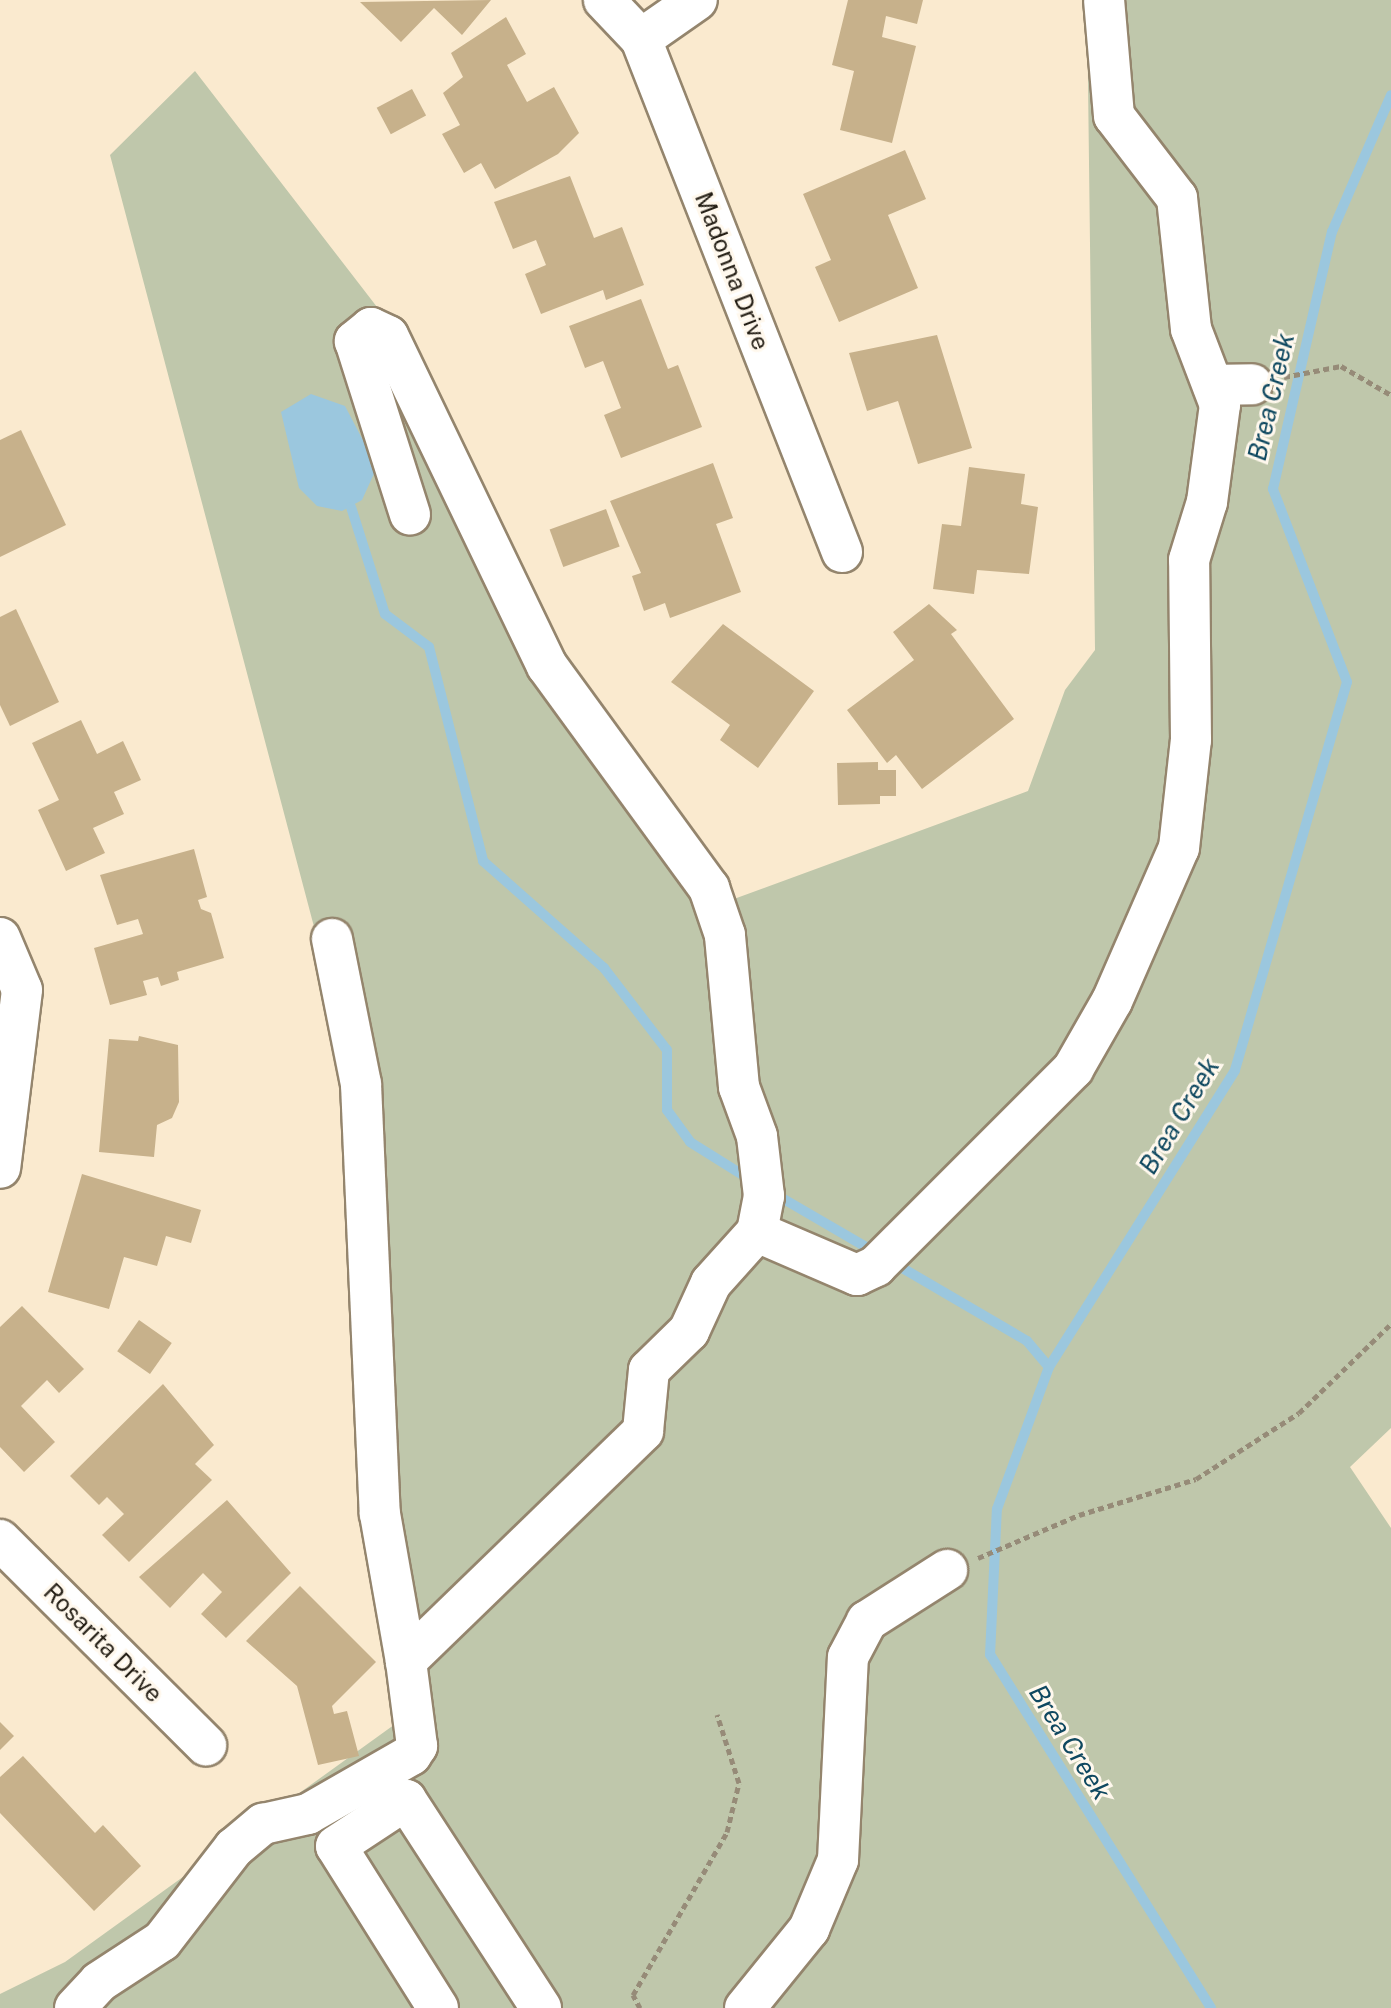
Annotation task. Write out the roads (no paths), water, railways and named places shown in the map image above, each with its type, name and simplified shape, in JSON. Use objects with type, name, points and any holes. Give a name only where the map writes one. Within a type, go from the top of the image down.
[{"type":"street","name":"Madonna Drive","points":[[604,0],[641,39],[842,552]]},
{"type":"street","points":[[641,39],[697,0]]},
{"type":"street","points":[[757,1232],[857,1275],[876,1266],[1073,1069],[1112,1001],[1179,848],[1190,784],[1189,560],[1218,441],[1220,405],[1232,384],[1191,329],[1177,198],[1114,116],[1104,0]]},
{"type":"street","points":[[406,1661],[643,1431],[649,1370],[689,1331],[711,1283],[757,1232],[764,1196],[757,1136],[739,1087],[725,935],[709,888],[547,666],[388,336],[371,328],[355,341],[410,514]]},
{"type":"street","points":[[0,938],[22,990],[0,1168]]},
{"type":"street","points":[[75,2008],[99,1982],[162,1941],[234,1848],[263,1824],[308,1814],[411,1755],[417,1746],[406,1661],[380,1514],[361,1084],[332,939]]},
{"type":"street","name":"Rosarita Drive","points":[[0,1540],[206,1745]]},
{"type":"street","points":[[745,2008],[809,1929],[838,1860],[848,1657],[867,1621],[947,1570]]},
{"type":"street","points":[[438,2008],[336,1846],[406,1800],[541,2008]]},
{"type":"water","points":[[311,394],[345,406],[377,467],[362,500],[342,511],[317,506],[299,488],[281,412]]},
{"type":"waterway","name":"Brea Creek","points":[[1211,2008],[990,1655],[997,1509],[1049,1367],[1235,1070],[1347,682],[1273,489],[1332,232],[1391,95]]},
{"type":"waterway","points":[[351,507],[385,614],[429,647],[483,861],[604,968],[667,1050],[667,1110],[690,1142],[754,1182]]},
{"type":"waterway","points":[[775,1194],[878,1254]]},
{"type":"waterway","points":[[892,1262],[1027,1341],[1049,1367]]}]
